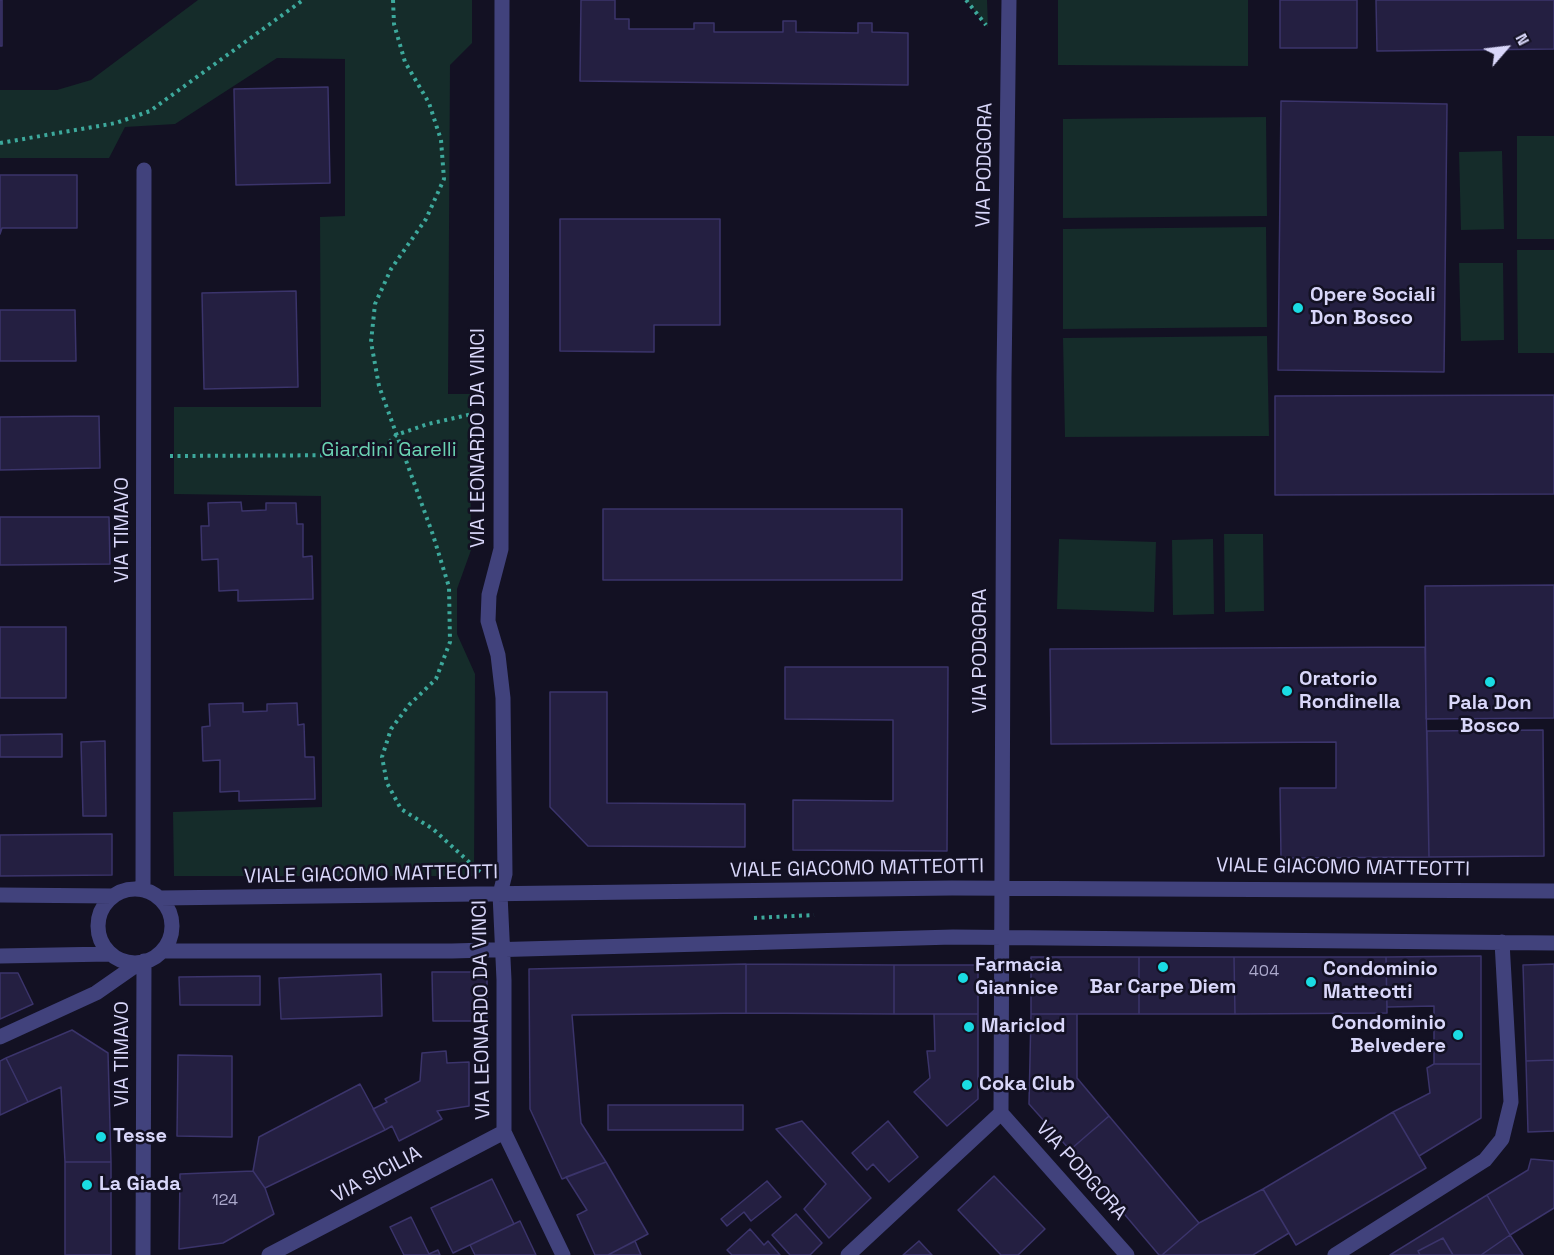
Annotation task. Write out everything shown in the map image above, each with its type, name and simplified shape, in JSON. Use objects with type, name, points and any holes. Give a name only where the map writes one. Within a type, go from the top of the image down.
[{"type":"street","name":"VIA LEONARDO DA VINCI","points":[[502,0],[501,549],[489,595],[488,621],[498,655],[503,698],[505,874],[500,894],[504,1132],[563,1255]]},
{"type":"street","name":"VIA PODGORA","points":[[1009,0],[1001,889],[1002,1113],[1127,1255]]},
{"type":"street","name":"VIA TIMAVO","points":[[143,890],[144,170]]},
{"type":"street","name":"VIALE GIACOMO MATTEOTTI","points":[[143,890],[160,898],[1001,889],[1554,891]]},
{"type":"street","points":[[141,962],[122,961],[110,954],[98,932],[98,919],[104,905],[113,896],[124,890],[143,890]]},
{"type":"street","points":[[0,895],[113,896]]},
{"type":"street","points":[[160,898],[168,909],[172,922],[169,940],[162,951]]},
{"type":"street","points":[[0,1037],[96,993],[141,962],[162,951],[501,948],[1002,937],[1554,943]]},
{"type":"street","points":[[1335,1255],[1485,1160],[1502,1139],[1511,1102],[1502,942]]},
{"type":"street","points":[[0,956],[110,954]]},
{"type":"street","name":"VIA TIMAVO","points":[[141,962],[142,1255]]},
{"type":"street","points":[[848,1255],[1002,1113]]},
{"type":"street","name":"VIA SICILIA","points":[[269,1255],[504,1132]]},
{"type":"path","points":[[0,143],[116,123],[150,111],[303,0]]},
{"type":"path","points":[[393,0],[394,24],[405,62],[429,103],[441,140],[444,179],[426,219],[391,269],[375,304],[371,342],[379,386],[433,534],[449,587],[450,642],[436,679],[409,705],[391,729],[382,757],[387,783],[401,809],[433,829],[484,875]]},
{"type":"path","points":[[966,0],[988,27]]},
{"type":"path","points":[[170,456],[377,455],[396,435],[428,424],[481,412]]},
{"type":"green space","name":"Giardini Garelli","points":[[198,0],[472,0],[472,43],[450,65],[448,394],[470,394],[471,550],[457,589],[457,634],[475,674],[474,876],[174,876],[173,812],[322,807],[321,496],[174,494],[174,407],[321,407],[320,217],[345,216],[345,59],[277,58],[175,124],[125,127],[109,158],[0,158],[0,90],[57,90],[91,80]]},
{"type":"green space","points":[[966,0],[987,0],[988,27]]},
{"type":"green space","points":[[1058,0],[1248,0],[1248,66],[1058,65]]},
{"type":"green space","points":[[1266,117],[1267,216],[1063,218],[1063,119]]},
{"type":"green space","points":[[1517,136],[1554,136],[1554,239],[1517,239]]},
{"type":"green space","points":[[1502,151],[1504,229],[1461,230],[1459,152]]},
{"type":"green space","points":[[1266,227],[1267,327],[1063,329],[1063,229]]},
{"type":"green space","points":[[1517,250],[1554,250],[1554,353],[1518,353]]},
{"type":"green space","points":[[1459,263],[1503,263],[1504,340],[1461,341]]},
{"type":"green space","points":[[1267,336],[1269,436],[1065,437],[1063,338]]},
{"type":"green space","points":[[1224,534],[1263,534],[1264,611],[1225,612]]},
{"type":"green space","points":[[1059,539],[1156,542],[1154,612],[1057,609]]},
{"type":"green space","points":[[1213,539],[1214,614],[1173,615],[1172,540]]},
{"type":"building","points":[[0,0],[2,0],[2,46],[0,46]]},
{"type":"building","points":[[581,0],[615,0],[615,19],[629,19],[629,29],[694,29],[694,23],[714,23],[714,32],[783,32],[783,21],[796,21],[796,32],[858,33],[858,23],[872,23],[872,32],[908,33],[908,85],[580,81]]},
{"type":"building","points":[[1280,0],[1357,0],[1357,48],[1280,48]]},
{"type":"building","points":[[1376,0],[1554,0],[1554,49],[1377,51]]},
{"type":"building","points":[[328,87],[330,183],[236,185],[234,89]]},
{"type":"building","points":[[1281,101],[1447,104],[1444,372],[1278,370]]},
{"type":"building","points":[[0,175],[77,175],[77,228],[2,228],[0,234]]},
{"type":"building","points":[[560,219],[720,219],[720,325],[654,325],[654,352],[560,351]]},
{"type":"building","points":[[296,291],[298,387],[204,389],[202,293]]},
{"type":"building","points":[[0,310],[75,310],[76,361],[0,361]]},
{"type":"building","points":[[1554,395],[1554,494],[1275,495],[1275,396]]},
{"type":"building","points":[[99,416],[100,468],[0,470],[0,417]]},
{"type":"building","points":[[241,502],[242,511],[266,510],[266,503],[296,503],[297,524],[303,524],[303,557],[312,556],[313,599],[238,601],[238,590],[219,591],[218,559],[202,560],[201,526],[209,526],[208,503]]},
{"type":"building","points":[[603,509],[902,509],[902,580],[603,580]]},
{"type":"building","points":[[0,517],[109,517],[110,564],[0,565]]},
{"type":"building","name":"Pala Don Bosco","points":[[1554,585],[1554,718],[1426,719],[1425,586]]},
{"type":"building","points":[[0,627],[66,627],[66,698],[0,698]]},
{"type":"building","points":[[1425,647],[1429,857],[1281,858],[1280,788],[1336,788],[1336,742],[1051,744],[1050,649]]},
{"type":"building","points":[[785,667],[948,667],[947,851],[793,850],[793,800],[893,801],[893,720],[785,719]]},
{"type":"building","points":[[550,692],[607,692],[607,803],[745,804],[745,847],[588,846],[550,807]]},
{"type":"building","points":[[243,703],[243,712],[267,711],[267,704],[297,703],[298,725],[304,724],[305,757],[314,757],[315,799],[239,801],[239,791],[220,792],[220,760],[203,761],[202,727],[210,726],[209,704]]},
{"type":"building","points":[[1543,730],[1544,856],[1429,857],[1427,731]]},
{"type":"building","points":[[62,734],[62,757],[0,757],[0,735]]},
{"type":"building","points":[[105,741],[106,816],[83,816],[81,742]]},
{"type":"building","points":[[112,834],[112,875],[0,876],[0,835]]},
{"type":"building","name":"Condominio Belvedere","points":[[1481,956],[1481,1064],[1434,1064],[1434,1006],[1387,1007],[1386,957]]},
{"type":"building","points":[[1031,957],[1139,957],[1139,1014],[1031,1014]]},
{"type":"building","points":[[1139,957],[1234,957],[1235,1014],[1139,1014]]},
{"type":"building","name":"Condominio Matteotti","points":[[1234,957],[1386,957],[1387,1013],[1235,1014]]},
{"type":"building","points":[[746,964],[746,1013],[572,1015],[581,1123],[606,1162],[562,1179],[530,1109],[529,969]]},
{"type":"building","points":[[746,964],[894,965],[894,1014],[746,1013]]},
{"type":"building","points":[[1554,964],[1554,1060],[1526,1061],[1523,965]]},
{"type":"building","points":[[894,965],[978,965],[978,1014],[894,1014]]},
{"type":"building","points":[[432,972],[487,972],[487,1021],[433,1021]]},
{"type":"building","points":[[0,973],[18,973],[33,1004],[0,1019]]},
{"type":"building","points":[[381,974],[382,1016],[281,1019],[279,978]]},
{"type":"building","points":[[260,976],[260,1005],[180,1005],[179,977]]},
{"type":"building","points":[[934,1014],[978,1014],[978,1099],[947,1126],[914,1092],[930,1078],[927,1051],[935,1051]]},
{"type":"building","points":[[1031,1014],[1077,1014],[1077,1078],[1109,1116],[1070,1150],[1029,1104]]},
{"type":"building","points":[[72,1030],[108,1053],[111,1162],[65,1162],[61,1087],[28,1102],[6,1058]]},
{"type":"building","points":[[446,1051],[447,1063],[469,1062],[469,1106],[437,1111],[442,1119],[399,1141],[392,1126],[385,1130],[373,1109],[387,1102],[385,1099],[420,1081],[422,1053]]},
{"type":"building","points":[[178,1055],[232,1056],[232,1137],[177,1136]]},
{"type":"building","points":[[6,1058],[28,1102],[0,1115],[0,1061]]},
{"type":"building","points":[[1554,1060],[1554,1131],[1528,1132],[1526,1061]]},
{"type":"building","points":[[1434,1064],[1481,1064],[1481,1118],[1419,1156],[1393,1112],[1430,1093],[1427,1068]]},
{"type":"building","points":[[360,1084],[385,1130],[265,1188],[253,1171],[259,1137]]},
{"type":"building","points":[[608,1105],[743,1105],[743,1130],[608,1130]]},
{"type":"building","points":[[1393,1112],[1426,1168],[1296,1245],[1263,1189]]},
{"type":"building","points":[[1109,1116],[1199,1223],[1162,1255],[1159,1255],[1070,1150]]},
{"type":"building","points":[[802,1121],[871,1198],[829,1238],[804,1209],[826,1184],[776,1129]]},
{"type":"building","points":[[888,1121],[918,1157],[889,1182],[873,1164],[867,1170],[852,1153]]},
{"type":"building","points":[[1531,1159],[1554,1161],[1554,1208],[1510,1235],[1487,1195],[1528,1170]]},
{"type":"building","points":[[65,1162],[111,1162],[111,1255],[65,1255]]},
{"type":"building","points":[[606,1162],[648,1234],[608,1255],[595,1255],[577,1215],[587,1210],[566,1177]]},
{"type":"building","points":[[253,1171],[265,1188],[274,1214],[223,1243],[179,1249],[180,1174]]},
{"type":"building","points":[[994,1176],[1045,1229],[1018,1255],[1001,1255],[958,1210]]},
{"type":"building","points":[[492,1179],[514,1224],[453,1253],[431,1208]]},
{"type":"building","points":[[767,1181],[781,1197],[751,1221],[744,1212],[727,1226],[721,1219]]},
{"type":"building","points":[[1263,1189],[1289,1233],[1253,1255],[1162,1255],[1199,1223]]},
{"type":"building","points":[[1487,1195],[1510,1235],[1481,1255],[1453,1255],[1443,1238],[1418,1251],[1420,1255],[1390,1255]]},
{"type":"building","points":[[796,1214],[822,1243],[810,1255],[790,1255],[772,1235]]},
{"type":"building","points":[[411,1217],[429,1254],[438,1250],[440,1255],[404,1255],[390,1227]]},
{"type":"building","points":[[520,1221],[536,1255],[475,1255],[470,1245]]},
{"type":"building","points":[[750,1229],[764,1245],[768,1241],[780,1255],[732,1255],[727,1250]]},
{"type":"building","points":[[1510,1235],[1523,1255],[1481,1255]]},
{"type":"building","points":[[1443,1238],[1453,1255],[1420,1255],[1418,1251]]},
{"type":"building","points":[[635,1241],[641,1255],[608,1255]]},
{"type":"building","points":[[919,1241],[932,1255],[903,1255]]},
{"type":"place","name":"Opere Sociali Don Bosco","points":[[1298,308]]},
{"type":"place","name":"Pala Don Bosco","points":[[1490,682]]},
{"type":"place","name":"Oratorio Rondinella","points":[[1287,691]]},
{"type":"place","name":"Bar Carpe Diem","points":[[1163,967]]},
{"type":"place","name":"Farmacia Giannice","points":[[963,978]]},
{"type":"place","name":"Condominio Matteotti","points":[[1311,982]]},
{"type":"place","name":"Mariclod","points":[[969,1027]]},
{"type":"place","name":"Condominio Belvedere","points":[[1458,1035]]},
{"type":"place","name":"Coka Club","points":[[967,1085]]},
{"type":"place","name":"Tesse","points":[[101,1137]]},
{"type":"place","name":"La Giada","points":[[87,1185]]}]
